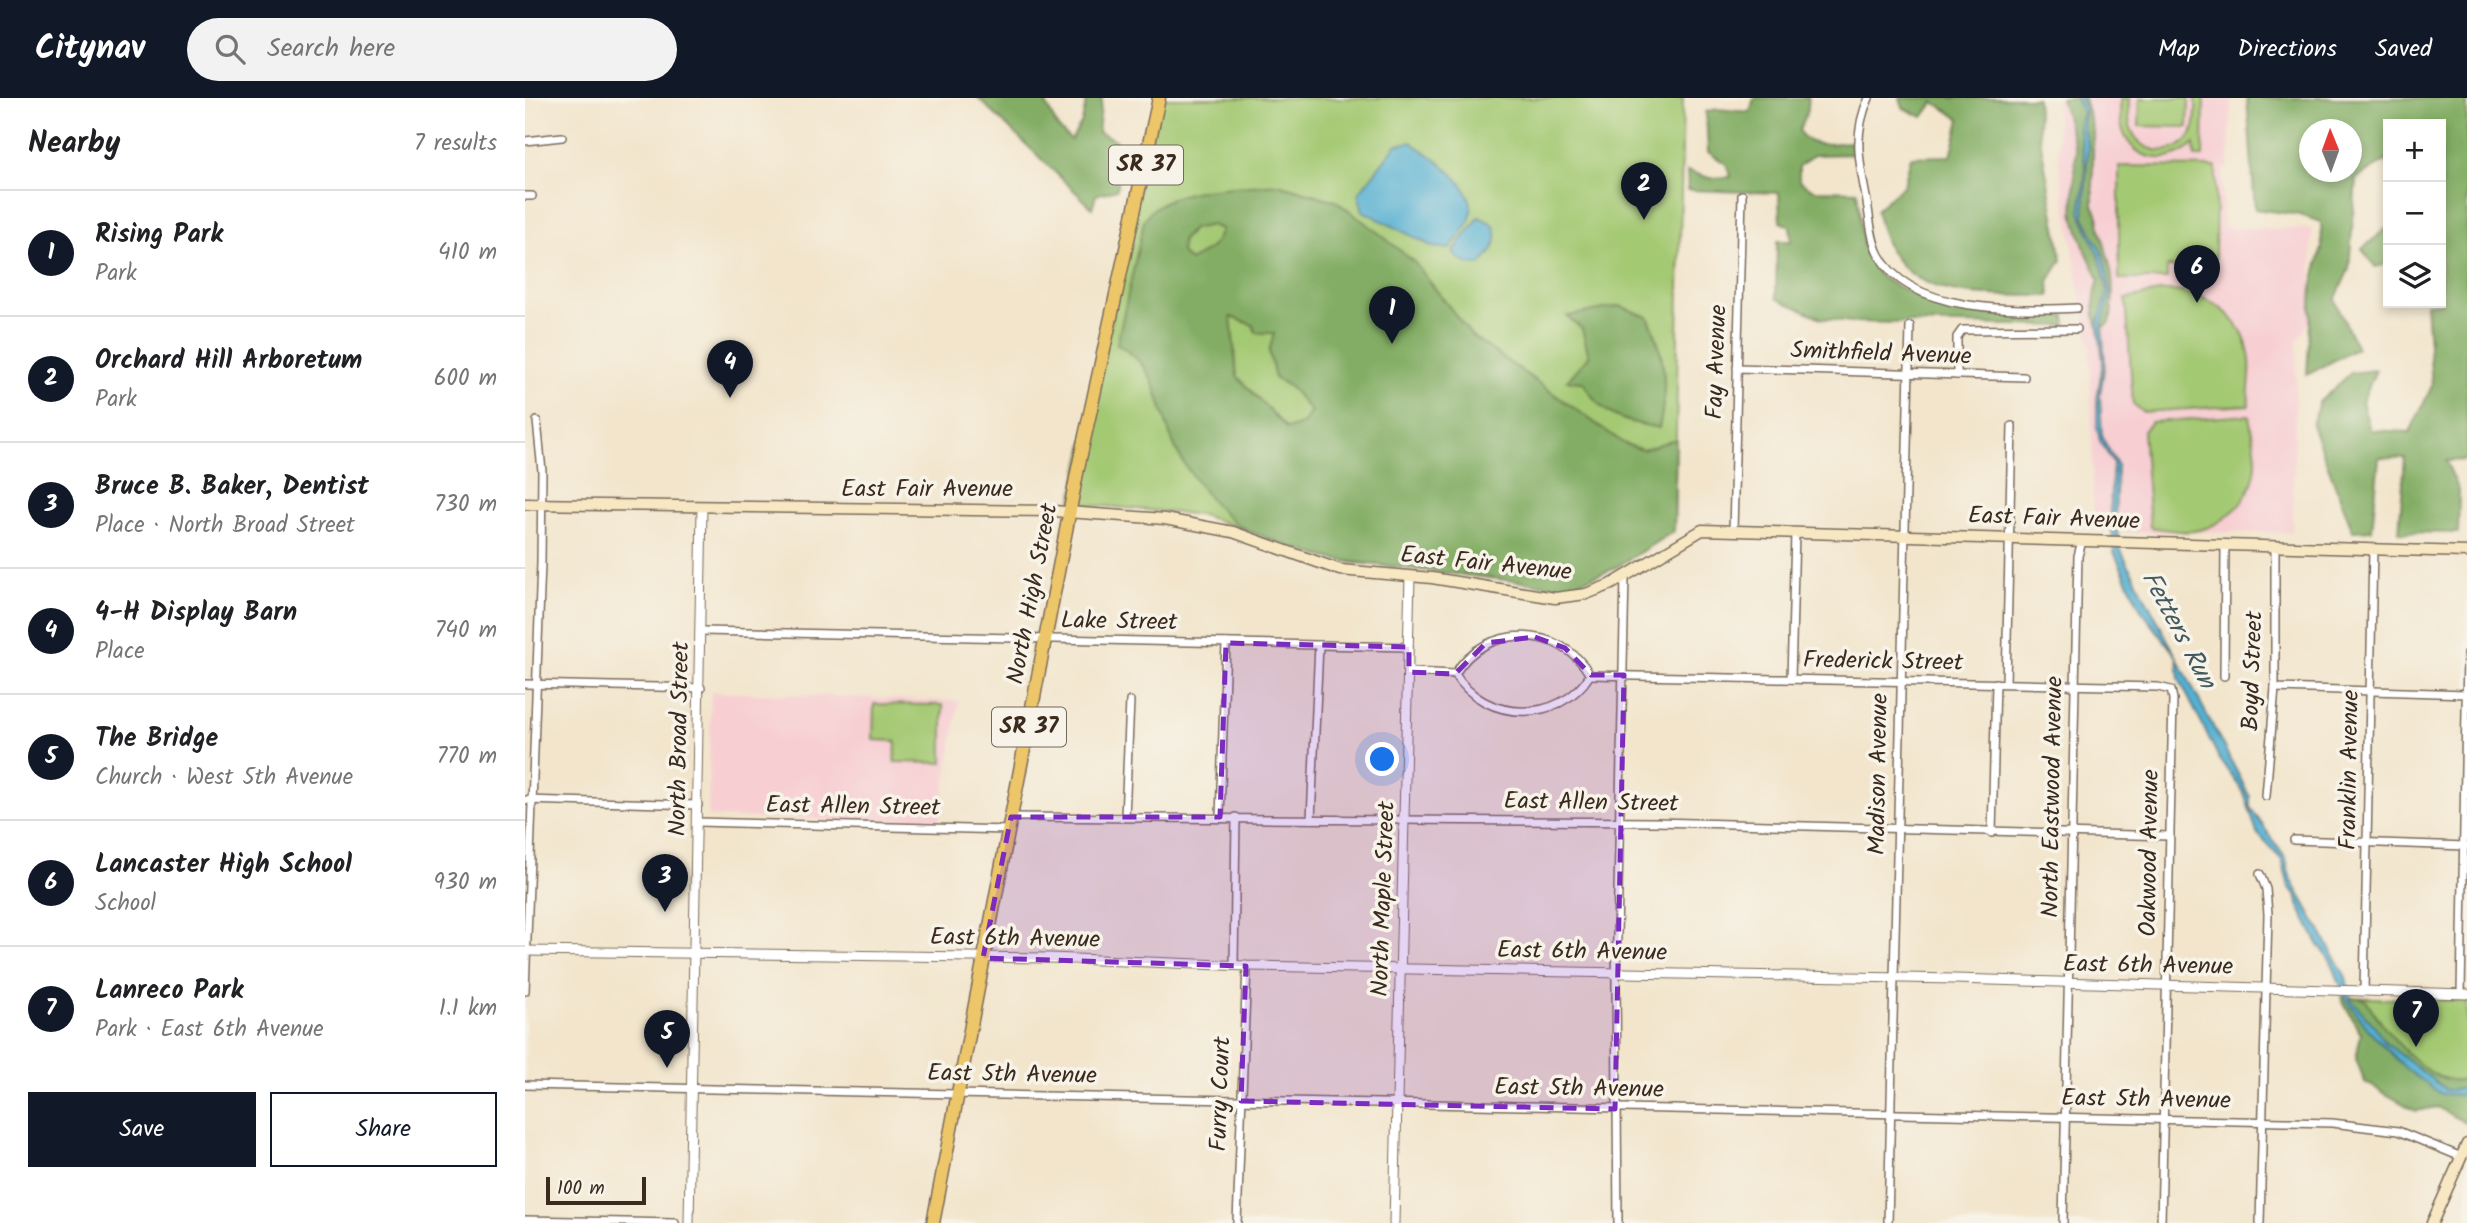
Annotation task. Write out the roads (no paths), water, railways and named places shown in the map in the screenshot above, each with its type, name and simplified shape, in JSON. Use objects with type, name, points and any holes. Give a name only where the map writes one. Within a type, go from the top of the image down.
[{"type":"highway","name":"North High Street","points":[[933,1223],[1070,512],[1159,98]]},
{"type":"main road","name":"East Fair Avenue","points":[[525,504],[1070,512],[1199,523],[1233,532],[1327,567],[1410,576],[1555,598],[1586,594],[1625,577],[1698,531],[2467,552]]},
{"type":"main road","points":[[2433,1223],[2459,1156],[2467,1144]]},
{"type":"street","points":[[1869,98],[1860,122],[1858,157],[1875,246],[1888,267],[1924,293],[1953,304],[2077,308]]},
{"type":"street","points":[[525,141],[562,137]]},
{"type":"street","name":"Fay Avenue","points":[[1733,531],[1742,195]]},
{"type":"street","name":"Madison Avenue","points":[[1888,1223],[1910,326]]},
{"type":"street","points":[[1957,375],[1958,337],[1962,330],[2077,329]]},
{"type":"street","name":"Smithfield Avenue","points":[[1737,368],[2024,377]]},
{"type":"street","points":[[525,991],[529,800],[536,685],[541,504],[537,421]]},
{"type":"street","points":[[2006,683],[2012,426]]},
{"type":"street","name":"North Broad Street","points":[[689,1223],[701,688],[702,507]]},
{"type":"street","points":[[1791,679],[1795,533]]},
{"type":"street","name":"North Eastwood Avenue","points":[[2063,1223],[2078,556],[2081,541]]},
{"type":"street","points":[[2224,676],[2225,545]]},
{"type":"street","name":"Boyd Street","points":[[2266,796],[2276,688],[2275,546]]},
{"type":"street","name":"Franklin Avenue","points":[[2360,991],[2368,842],[2373,549]]},
{"type":"street","name":"North Maple Street","points":[[1394,1223],[1410,576]]},
{"type":"street","points":[[1618,1223],[1616,972],[1625,577]]},
{"type":"street","name":"Lake Street","points":[[702,631],[1409,647]]},
{"type":"street","points":[[1521,637],[1545,639],[1565,648],[1580,660],[1590,675],[1579,691],[1565,702],[1547,709],[1525,711],[1503,709],[1482,702],[1467,690],[1455,674],[1464,659],[1486,643],[1500,638],[1521,637]]},
{"type":"street","points":[[1220,817],[1226,643]]},
{"type":"street","points":[[1311,819],[1319,645]]},
{"type":"street","points":[[2464,994],[2467,653]]},
{"type":"street","points":[[1409,672],[1455,674]]},
{"type":"street","name":"Frederick Street","points":[[1590,675],[2167,688],[2172,694]]},
{"type":"street","points":[[1992,832],[1996,683]]},
{"type":"street","points":[[525,684],[701,688]]},
{"type":"street","points":[[2276,688],[2467,694]]},
{"type":"street","name":"Oakwood Avenue","points":[[2161,1223],[2172,694]]},
{"type":"street","points":[[1125,817],[1130,701]]},
{"type":"street","points":[[529,800],[698,805]]},
{"type":"street","name":"East Allen Street","points":[[1011,817],[1620,822],[2170,836]]},
{"type":"street","points":[[1234,965],[1236,817]]},
{"type":"street","name":"East Allen Street","points":[[698,822],[1008,830]]},
{"type":"street","points":[[2294,840],[2465,846]]},
{"type":"street","points":[[2260,874],[2268,904],[2260,1223]]},
{"type":"street","name":"East 6th Avenue","points":[[526,951],[1401,967],[2464,994]]},
{"type":"street","name":"Furry Court","points":[[1237,1223],[1247,966]]},
{"type":"street","name":"East 5th Avenue","points":[[525,1084],[2261,1122],[2380,1127],[2459,1156]]},
{"type":"street","points":[[525,1220],[675,1223]]},
{"type":"water","points":[[2076,98],[2081,98],[2085,110],[2082,125],[2088,145],[2084,217],[2103,254],[2111,294],[2102,325],[2105,363],[2100,395],[2102,437],[2117,465],[2115,522],[2121,551],[2176,655],[2141,610],[2114,552],[2110,508],[2113,463],[2100,441],[2097,427],[2097,399],[2103,361],[2098,323],[2108,292],[2100,258],[2080,212],[2086,170],[2078,125],[2083,113]]},
{"type":"water","points":[[1411,142],[1443,165],[1463,186],[1469,197],[1469,221],[1450,249],[1433,247],[1363,211],[1358,194],[1396,145]]},
{"type":"water","points":[[1479,217],[1493,224],[1496,236],[1491,252],[1480,265],[1464,262],[1453,252]]},
{"type":"water","points":[[2177,658],[2250,797],[2250,807],[2286,859],[2290,877],[2346,977],[2350,999],[2374,1025],[2386,1043],[2446,1090],[2467,1088],[2467,1095],[2441,1094],[2406,1069],[2368,1029],[2346,999],[2331,961],[2317,942],[2299,907],[2296,894],[2289,887],[2282,860],[2257,833],[2244,793],[2219,758],[2179,679]]},
{"type":"place","name":"Orchard Hill Arboretum","points":[[1644,220]]},
{"type":"place","name":"Lancaster High School","points":[[2197,303]]},
{"type":"place","name":"Rising Park","points":[[1392,344]]},
{"type":"place","name":"4-H Display Barn","points":[[730,398]]},
{"type":"place","name":"Bruce B. Baker, Dentist","points":[[665,912]]},
{"type":"place","name":"Lanreco Park","points":[[2416,1047]]},
{"type":"place","name":"The Bridge","points":[[667,1068]]},
{"type":"water label","name":"Fetters Run","points":[[2178,630]]}]
